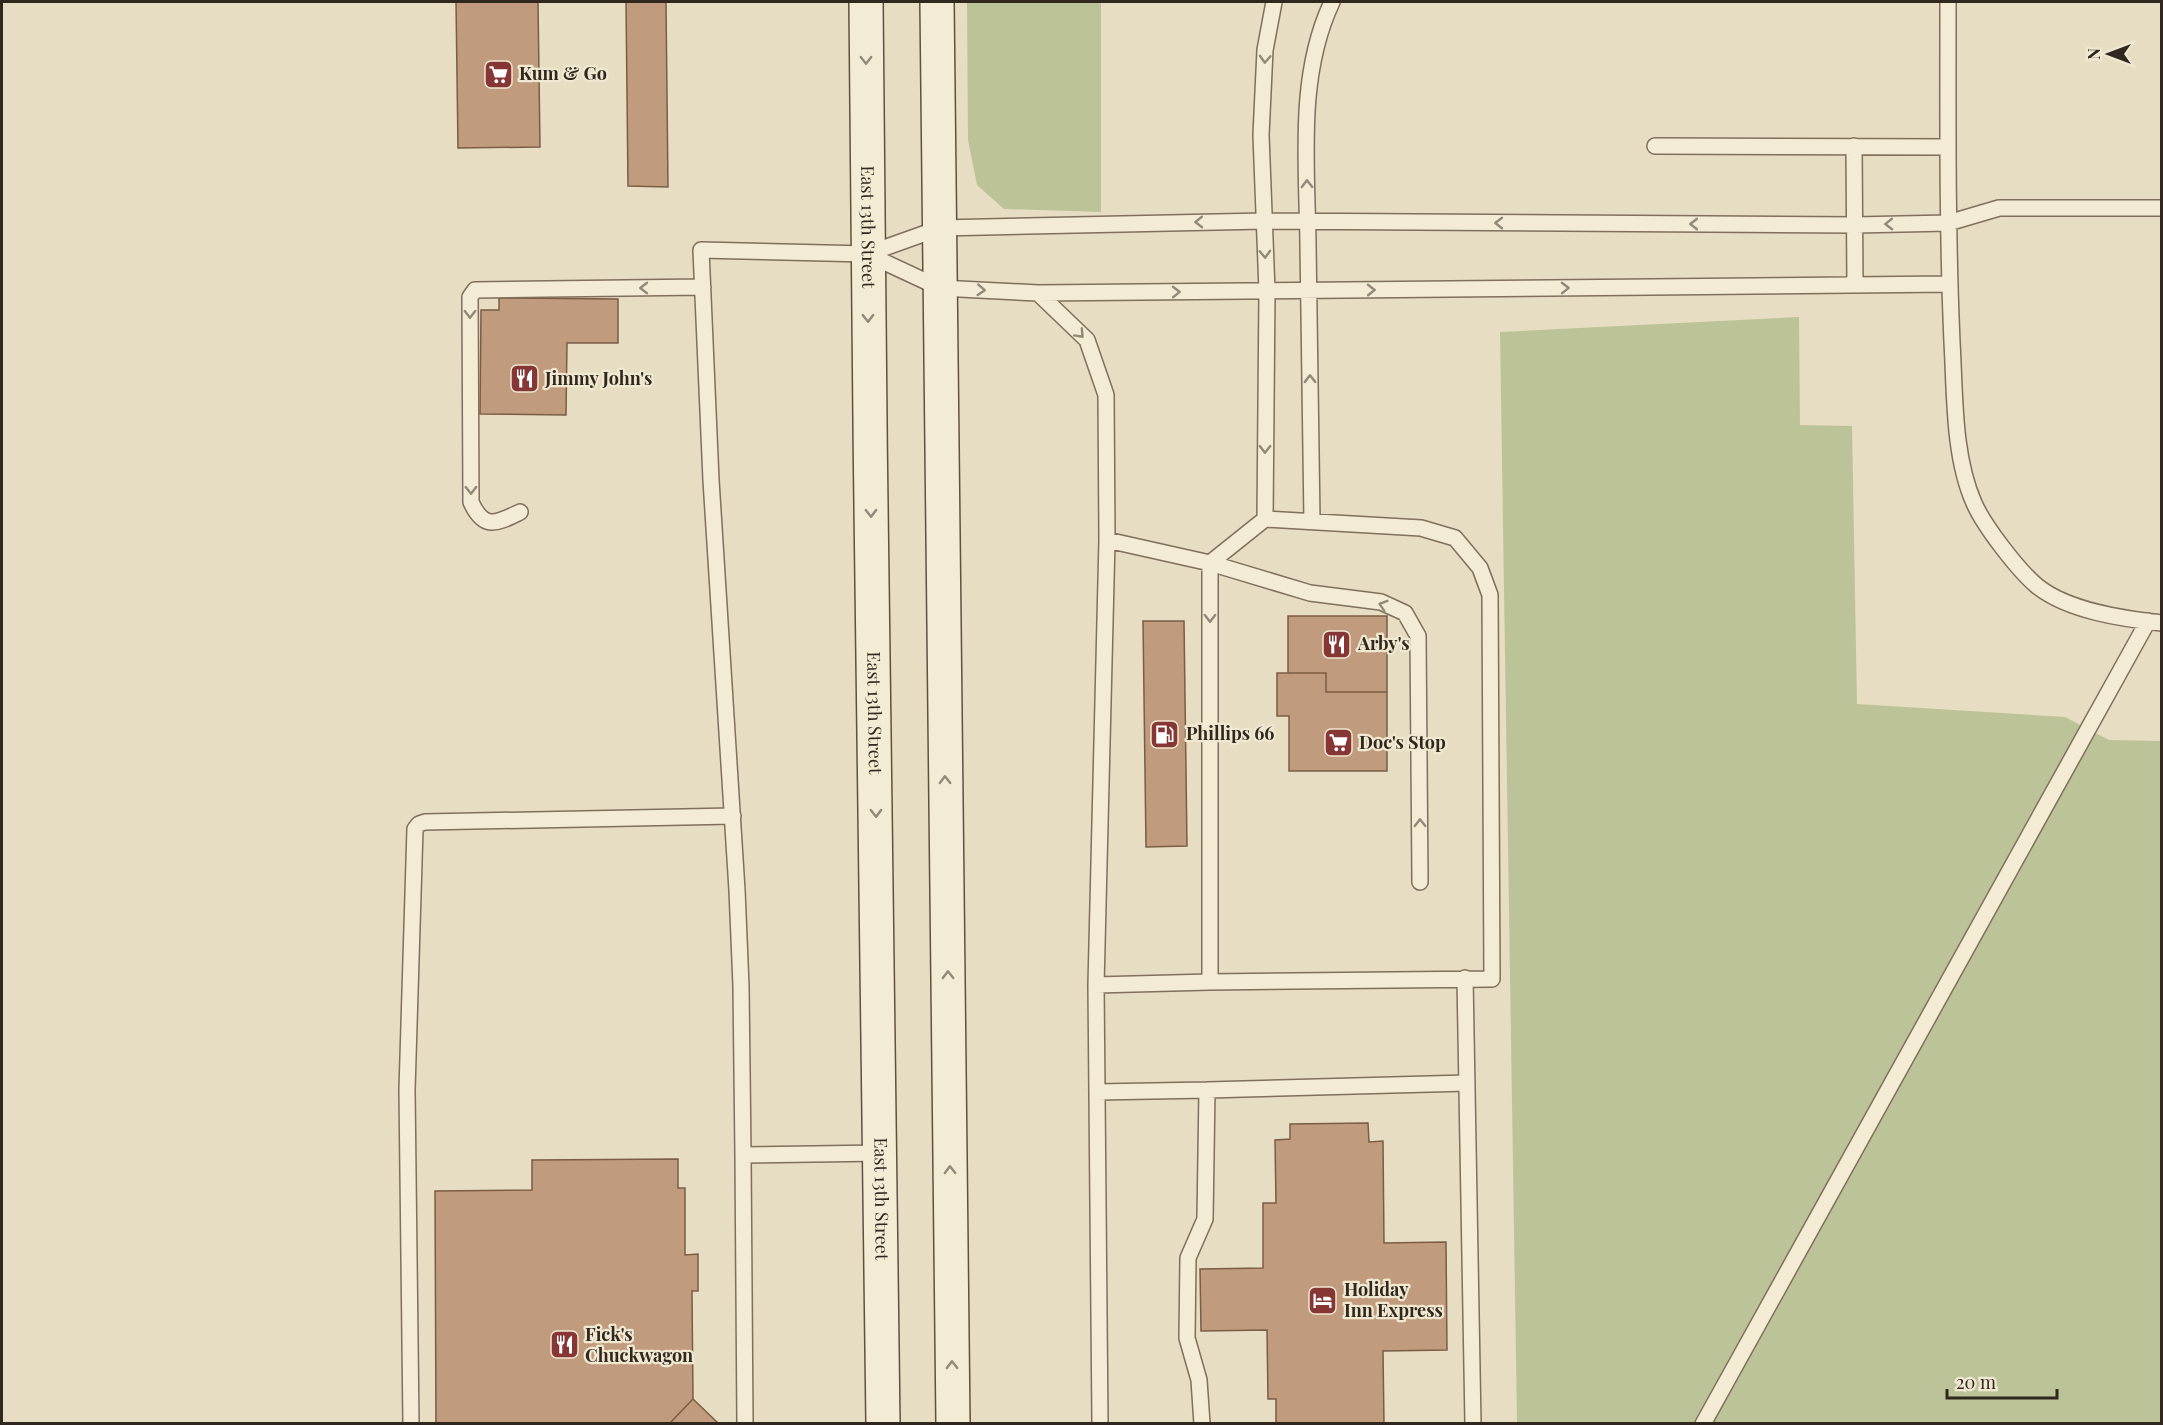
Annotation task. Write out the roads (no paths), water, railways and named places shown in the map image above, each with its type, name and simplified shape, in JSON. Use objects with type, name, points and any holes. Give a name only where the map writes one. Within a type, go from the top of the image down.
[{"type":"main road","name":"East 13th Street","points":[[866,2],[867,254],[882,1153],[883,1424]]},
{"type":"main road","points":[[937,2],[953,1424]]},
{"type":"lane","points":[[1265,519],[1267,291],[1261,135],[1265,50],[1274,2]]},
{"type":"lane","points":[[1312,521],[1308,291],[1308,87],[1321,25],[1332,2]]},
{"type":"lane","points":[[1703,1424],[2155,622],[2078,608],[2037,586],[1999,544],[1974,503],[1960,454],[1955,402],[1948,223],[1948,2]]},
{"type":"lane","points":[[1655,146],[1948,147]]},
{"type":"lane","points":[[1854,146],[1855,284]]},
{"type":"lane","points":[[745,1424],[741,986],[733,816],[713,512],[701,250],[867,254],[940,228],[1264,221],[1855,225],[1948,223],[2000,208],[2162,208]]},
{"type":"lane","points":[[867,254],[940,288],[1038,293],[1950,284]]},
{"type":"lane","points":[[520,512],[496,523],[486,521],[475,510],[471,502],[470,297],[475,290],[703,287]]},
{"type":"lane","points":[[1038,293],[1086,340],[1106,395],[1107,540],[1096,985],[1100,1424]]},
{"type":"lane","points":[[1096,985],[1492,979],[1490,595],[1480,568],[1455,538],[1421,528],[1265,519],[1210,563]]},
{"type":"lane","points":[[1107,540],[1210,563],[1310,593],[1381,602],[1406,613],[1418,636],[1420,882]]},
{"type":"lane","points":[[1210,563],[1210,982]]},
{"type":"lane","points":[[411,1424],[407,1090],[415,829],[419,824],[425,822],[733,816]]},
{"type":"lane","points":[[1465,978],[1473,1424]]},
{"type":"lane","points":[[1097,1092],[1467,1083]]},
{"type":"lane","points":[[1202,1424],[1199,1380],[1187,1338],[1188,1258],[1205,1219],[1207,1090]]},
{"type":"lane","points":[[742,1155],[882,1153]]},
{"type":"place","name":"Kum & Go","points":[[498,74]]},
{"type":"place","name":"Jimmy John's","points":[[524,379]]},
{"type":"place","name":"Arby's","points":[[1337,644]]},
{"type":"place","name":"Phillips 66","points":[[1165,734]]},
{"type":"place","name":"Doc's Stop","points":[[1338,743]]},
{"type":"place","name":"Holiday Inn Express","points":[[1323,1300]]},
{"type":"place","name":"Fick's Chuckwagon","points":[[564,1345]]}]
